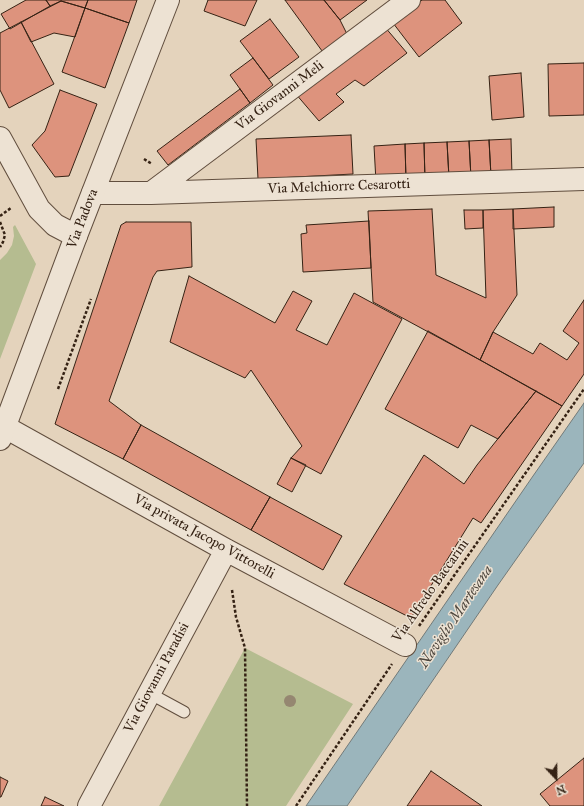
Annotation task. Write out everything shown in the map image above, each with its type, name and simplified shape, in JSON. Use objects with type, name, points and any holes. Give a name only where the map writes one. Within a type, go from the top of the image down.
[{"type":"street","name":"Via Padova","points":[[2,433],[76,236],[168,0]]},
{"type":"street","name":"Via Giovanni Meli","points":[[151,193],[409,0]]},
{"type":"street","points":[[0,138],[39,209],[56,225],[76,236]]},
{"type":"street","name":"Via Melchiorre Cesarotti","points":[[93,193],[151,193],[584,179]]},
{"type":"street","name":"Via privata Jacopo Vittorelli","points":[[2,433],[405,645]]},
{"type":"street","name":"Via Giovanni Paradisi","points":[[89,806],[226,550]]},
{"type":"lane","points":[[149,693],[184,712]]},
{"type":"path","points":[[0,222],[5,235],[0,247]]},
{"type":"path","points":[[58,389],[91,299]]},
{"type":"path","name":"Via Alfredo Baccarini","points":[[296,806],[405,645],[584,389]]},
{"type":"path","points":[[232,589],[236,616],[245,648],[247,806]]},
{"type":"green space","points":[[15,225],[36,264],[0,359],[0,260],[12,245],[14,236],[13,227]]},
{"type":"green space","points":[[245,648],[353,704],[286,806],[159,806]]},
{"type":"water","name":"Naviglio Martesana","points":[[584,403],[584,463],[498,585],[347,806],[306,806],[533,476]]},
{"type":"building","points":[[26,0],[46,0],[50,6],[10,29],[1,14]]},
{"type":"building","points":[[46,0],[88,0],[85,8],[61,1],[50,6]]},
{"type":"building","points":[[88,0],[137,0],[129,23],[85,8]]},
{"type":"building","points":[[208,0],[257,0],[245,26],[204,11]]},
{"type":"building","points":[[285,0],[324,0],[340,20],[348,36],[325,55]]},
{"type":"building","points":[[324,0],[367,0],[340,20]]},
{"type":"building","points":[[422,0],[445,0],[462,23],[419,57],[393,23]]},
{"type":"building","points":[[61,1],[85,8],[75,37],[54,33],[31,42],[21,22]]},
{"type":"building","points":[[85,8],[129,23],[105,88],[62,72]]},
{"type":"building","points":[[270,19],[299,57],[269,79],[240,41]]},
{"type":"building","points":[[21,22],[54,84],[9,108],[0,90],[0,33]]},
{"type":"building","points":[[384,26],[407,53],[364,86],[355,80],[336,94],[344,102],[319,121],[295,93]]},
{"type":"building","points":[[253,58],[273,85],[250,103],[230,75]]},
{"type":"building","points":[[584,63],[584,115],[549,116],[548,64]]},
{"type":"building","points":[[521,73],[524,117],[492,120],[489,76]]},
{"type":"building","points":[[240,89],[250,103],[168,165],[157,151]]},
{"type":"building","points":[[60,90],[97,104],[69,176],[55,177],[32,145],[45,131]]},
{"type":"building","points":[[351,135],[353,174],[258,179],[256,139]]},
{"type":"building","points":[[511,139],[512,175],[491,176],[489,140]]},
{"type":"building","points":[[489,140],[491,176],[471,178],[469,141]]},
{"type":"building","points":[[469,141],[471,178],[449,178],[447,142]]},
{"type":"building","points":[[447,142],[449,178],[425,180],[424,143]]},
{"type":"building","points":[[424,143],[425,180],[406,180],[405,144]]},
{"type":"building","points":[[405,144],[406,180],[376,182],[374,146]]},
{"type":"building","points":[[554,207],[554,227],[513,229],[513,209]]},
{"type":"building","points":[[432,209],[436,275],[486,298],[483,210],[513,209],[517,295],[493,332],[480,360],[373,302],[368,211]]},
{"type":"building","points":[[464,210],[483,210],[483,228],[465,229]]},
{"type":"building","points":[[369,221],[371,268],[303,272],[301,234],[307,233],[306,225]]},
{"type":"building","points":[[126,222],[191,222],[192,267],[157,271],[153,277],[109,401],[141,425],[123,459],[55,424],[121,225]]},
{"type":"building","points":[[189,276],[275,323],[293,291],[312,301],[296,330],[327,345],[354,293],[402,319],[321,474],[291,458],[302,446],[251,370],[245,378],[170,342]]},
{"type":"building","points":[[584,300],[584,374],[562,406],[480,360],[493,332],[533,354],[540,343],[567,360],[579,343],[563,331]]},
{"type":"building","points":[[428,331],[536,391],[498,439],[471,425],[458,448],[385,409]]},
{"type":"building","points":[[536,391],[562,406],[481,523],[473,518],[411,618],[344,584],[424,455],[464,484],[477,465]]},
{"type":"building","points":[[141,425],[270,497],[251,530],[123,459]]},
{"type":"building","points":[[291,458],[306,465],[292,492],[277,484]]},
{"type":"building","points":[[270,497],[342,536],[323,570],[251,530]]},
{"type":"building","points":[[584,758],[584,806],[550,806],[540,794]]},
{"type":"building","points":[[431,771],[482,806],[407,806]]},
{"type":"building","points":[[0,777],[8,781],[1,797],[0,797]]},
{"type":"building","points":[[45,797],[64,806],[41,806]]}]
